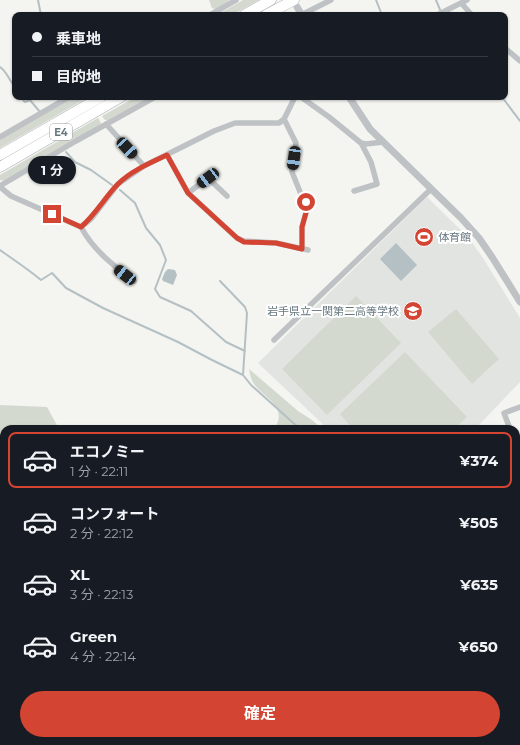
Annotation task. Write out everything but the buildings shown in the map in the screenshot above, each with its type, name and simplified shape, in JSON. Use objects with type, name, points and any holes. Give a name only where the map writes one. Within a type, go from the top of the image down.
[{"type":"highway","points":[[249,12],[271,0]]},
{"type":"highway","points":[[274,12],[296,3]]},
{"type":"highway","name":"E4","points":[[0,155],[96,100]]},
{"type":"highway","name":"E4","points":[[0,167],[116,100]]},
{"type":"street","points":[[215,12],[236,0]]},
{"type":"street","points":[[308,12],[331,0]]},
{"type":"street","points":[[443,12],[467,0]]},
{"type":"street","points":[[296,3],[300,12]]},
{"type":"street","points":[[461,3],[469,12]]},
{"type":"street","points":[[508,51],[520,61]]},
{"type":"street","points":[[0,137],[64,100]]},
{"type":"street","points":[[134,282],[108,261],[81,227],[11,196],[0,187],[150,100]]},
{"type":"street","points":[[81,227],[91,218],[118,184],[144,166],[214,130],[235,123],[279,122],[284,119],[293,100]]},
{"type":"street","points":[[305,100],[361,142],[366,144],[383,142]]},
{"type":"street","points":[[350,100],[370,128],[383,142],[461,218],[479,238],[520,302]]},
{"type":"street","points":[[167,155],[188,193],[237,238],[244,242],[276,243],[305,250],[302,227],[307,209],[292,172],[296,143],[284,119]]},
{"type":"street","points":[[106,124],[144,166]]},
{"type":"street","points":[[354,190],[377,184],[371,162],[361,142]]},
{"type":"street","points":[[188,193],[208,178],[226,196]]},
{"type":"street","points":[[274,340],[431,190]]},
{"type":"street","points":[[508,425],[504,413],[520,407]]},
{"type":"shaded area","points":[[209,0],[229,0],[215,9],[212,8]]},
{"type":"shaded area","points":[[243,0],[259,0],[237,12],[222,12]]},
{"type":"shaded area","points":[[69,100],[83,100],[0,148],[0,139]]},
{"type":"shaded area","points":[[131,100],[144,100],[108,120],[105,120],[102,116]]},
{"type":"shaded area","points":[[98,118],[101,123],[100,125],[5,181],[0,180],[0,175]]},
{"type":"shaded area","name":"岩手県立一関第二高等学校","points":[[427,197],[468,237],[483,258],[520,318],[520,382],[479,425],[324,425],[258,363]]},
{"type":"shaded area","points":[[396,243],[417,265],[401,281],[380,259]]},
{"type":"shaded area","points":[[168,269],[175,270],[177,275],[173,285],[163,281],[162,279]]},
{"type":"shaded area","points":[[356,296],[401,343],[327,415],[282,369]]},
{"type":"shaded area","points":[[456,309],[499,359],[472,384],[428,332]]},
{"type":"shaded area","points":[[405,352],[467,417],[458,425],[350,425],[340,414]]},
{"type":"shaded area","points":[[249,369],[298,411],[318,425],[276,425],[279,415],[277,409],[251,379]]},
{"type":"shaded area","points":[[0,405],[47,407],[57,425],[0,425]]},
{"type":"waterway","points":[[38,0],[40,12]]},
{"type":"waterway","points":[[376,0],[381,12]]},
{"type":"waterway","points":[[436,0],[441,12]]},
{"type":"waterway","points":[[0,67],[12,83]]},
{"type":"waterway","points":[[23,100],[25,102],[30,100]]},
{"type":"waterway","points":[[30,100],[40,112]]},
{"type":"waterway","points":[[504,100],[520,121]]},
{"type":"waterway","points":[[66,152],[75,162],[91,170],[112,185]]},
{"type":"waterway","points":[[120,190],[135,203],[146,228],[160,245],[166,260],[155,289],[160,297],[191,311],[226,342],[245,351]]},
{"type":"waterway","points":[[0,250],[41,280],[52,273],[66,288],[103,308],[178,342],[243,375]]},
{"type":"waterway","points":[[220,281],[245,307],[247,313],[243,375],[251,385],[296,425]]},
{"type":"place","name":"体育館","points":[[424,237]]},
{"type":"place","name":"岩手県立一関第二高等学校","points":[[413,311]]},
{"type":"route","points":[[52,214],[81,227],[91,218],[118,184],[144,166],[167,155],[188,193],[237,238],[244,242],[276,243],[302,249],[302,227],[306,217],[306,202]]}]
